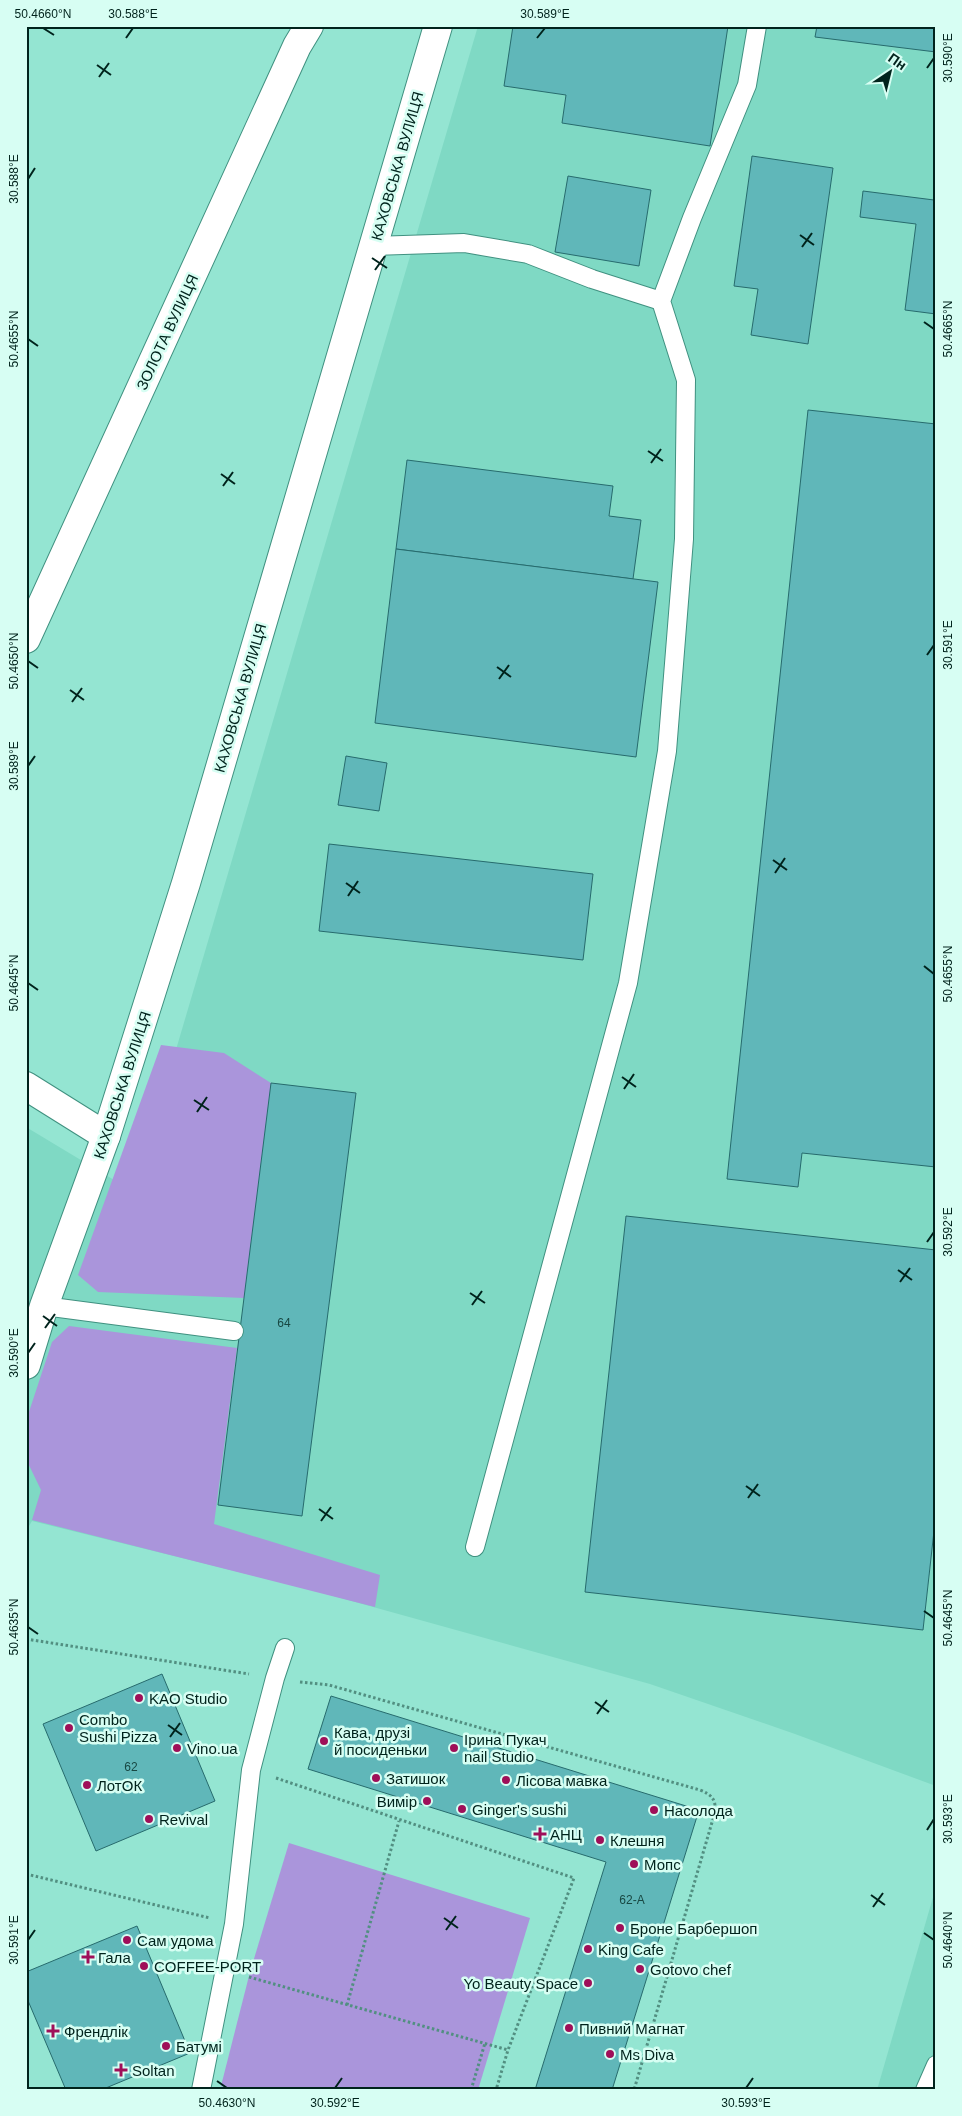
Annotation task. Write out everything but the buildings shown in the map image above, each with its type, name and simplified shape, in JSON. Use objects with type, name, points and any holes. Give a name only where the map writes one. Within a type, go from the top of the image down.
[{"type":"street","name":"ЗОЛОТА ВУЛИЦЯ","points":[[26,639],[297,46],[309,26]]},
{"type":"street","name":"КАХОВСЬКА ВУЛИЦЯ","points":[[26,1365],[44,1306],[106,1136],[189,873],[438,26]]},
{"type":"street","points":[[26,1086],[106,1136]]},
{"type":"lane","points":[[475,1547],[628,984],[667,751],[684,539],[686,380],[661,301],[692,218],[747,85],[757,26]]},
{"type":"lane","points":[[373,246],[464,244],[528,254],[592,279],[661,301]]},
{"type":"lane","points":[[44,1306],[234,1331]]},
{"type":"lane","points":[[201,2090],[234,1924],[252,1770],[275,1678],[285,1648]]},
{"type":"lane","points":[[926,2090],[936,2065]]},
{"type":"path","points":[[26,1639],[329,1685],[710,1794],[716,1802],[715,1812],[634,2090]]},
{"type":"path","points":[[252,1770],[574,1878],[508,2050],[496,2090]]},
{"type":"path","points":[[347,2005],[399,1820]]},
{"type":"path","points":[[26,1874],[234,1924]]},
{"type":"path","points":[[224,1970],[508,2050]]},
{"type":"path","points":[[471,2090],[485,2043]]},
{"type":"shaded area","points":[[478,26],[936,26],[936,1786],[795,1734],[650,1684],[312,1590],[32,1521],[26,1531],[26,1127],[134,1192]]},
{"type":"shaded area","points":[[161,1045],[224,1053],[271,1083],[244,1298],[98,1292],[78,1275]]},
{"type":"shaded area","points":[[69,1326],[237,1348],[214,1524],[380,1575],[375,1607],[32,1520],[41,1490],[26,1459],[26,1421],[52,1342]]},
{"type":"shaded area","points":[[289,1843],[530,1918],[478,2090],[233,2090],[221,2086],[250,1972]]},
{"type":"shaded area","points":[[936,1887],[936,2090],[877,2090]]},
{"type":"place","name":"KAO Studio","points":[[139,1698]]},
{"type":"place","name":"Combo Sushi Pizza","points":[[69,1728]]},
{"type":"place","name":"Кава, друзі й посиденьки","points":[[324,1741]]},
{"type":"place","name":"Vino.ua","points":[[177,1748]]},
{"type":"place","name":"Ірина Пукач nail Studio","points":[[454,1748]]},
{"type":"place","name":"Затишок","points":[[376,1778]]},
{"type":"place","name":"Лісова мавка","points":[[506,1780]]},
{"type":"place","name":"ЛотОК","points":[[87,1785]]},
{"type":"place","name":"Вимір","points":[[427,1801]]},
{"type":"place","name":"Ginger's sushi","points":[[462,1809]]},
{"type":"place","name":"Насолода","points":[[654,1810]]},
{"type":"place","name":"Revival","points":[[149,1819]]},
{"type":"place","name":"АНЦ","points":[[540,1834]]},
{"type":"place","name":"Клешня","points":[[600,1840]]},
{"type":"place","name":"Мопс","points":[[634,1864]]},
{"type":"place","name":"Броне Барбершоп","points":[[620,1928]]},
{"type":"place","name":"Сам удома","points":[[127,1940]]},
{"type":"place","name":"King Cafe","points":[[588,1949]]},
{"type":"place","name":"Гала","points":[[88,1957]]},
{"type":"place","name":"COFFEE-PORT","points":[[144,1966]]},
{"type":"place","name":"Gotovo chef","points":[[640,1969]]},
{"type":"place","name":"Yo Beauty Space","points":[[588,1983]]},
{"type":"place","name":"Пивний Магнат","points":[[569,2028]]},
{"type":"place","name":"Френдлік","points":[[53,2031]]},
{"type":"place","name":"Батумі","points":[[166,2046]]},
{"type":"place","name":"Ms Diva","points":[[610,2054]]},
{"type":"place","name":"Soltan","points":[[121,2070]]}]
